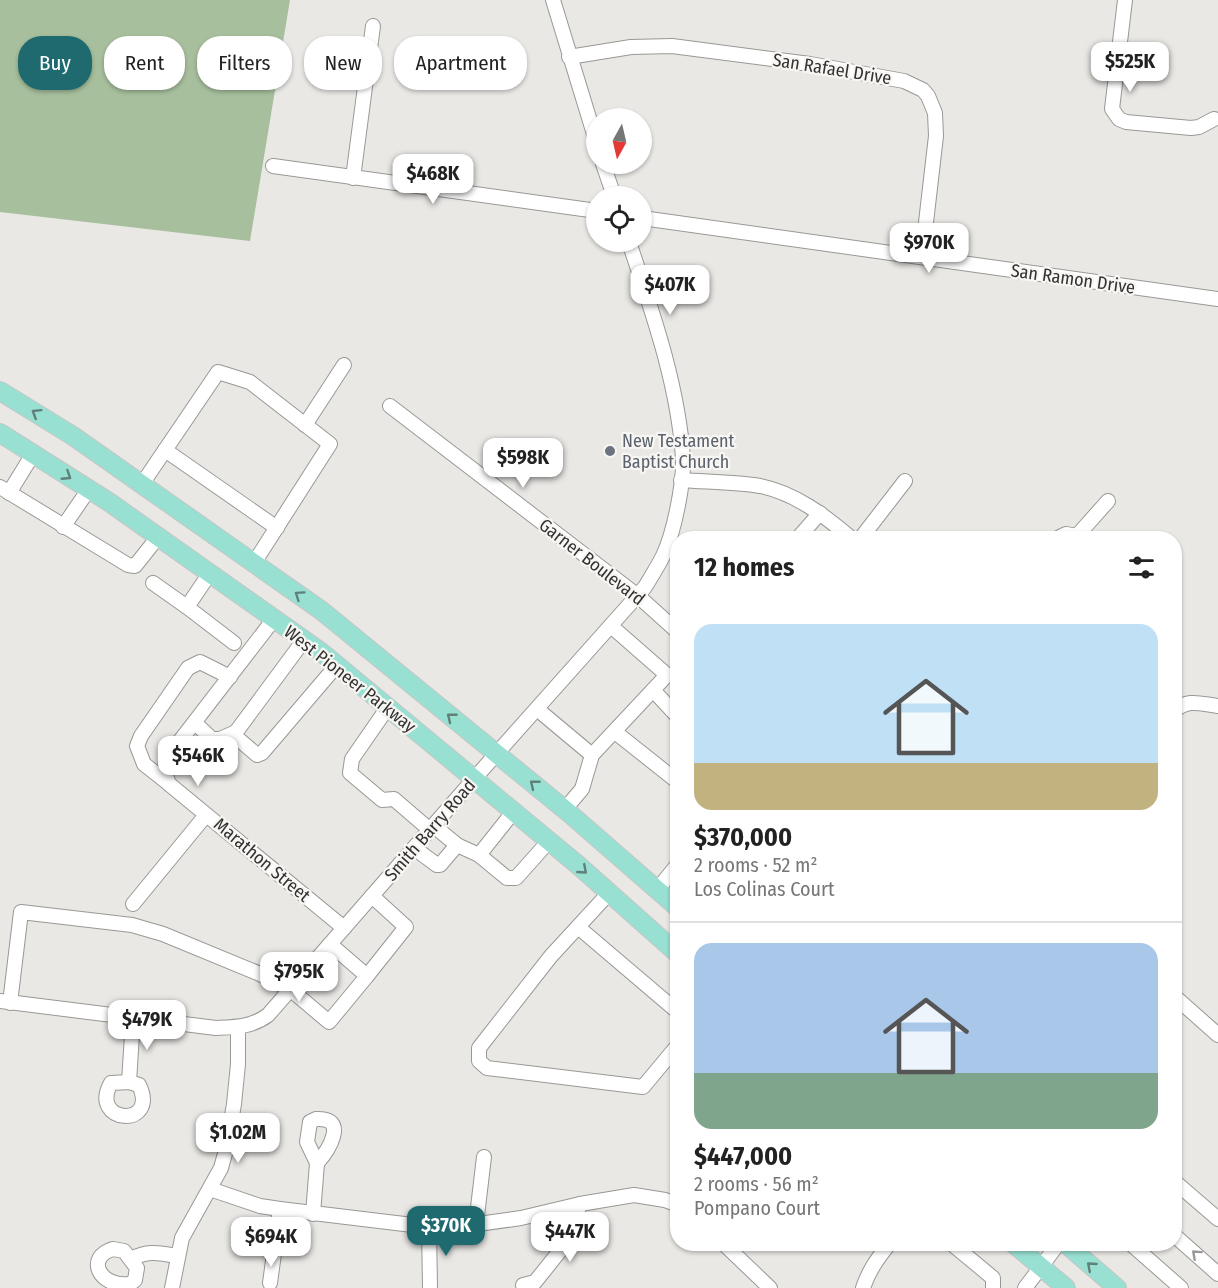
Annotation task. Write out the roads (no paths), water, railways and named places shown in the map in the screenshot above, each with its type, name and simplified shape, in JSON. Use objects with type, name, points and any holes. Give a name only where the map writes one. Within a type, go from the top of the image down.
[{"type":"main road","name":"West Pioneer Parkway","points":[[0,391],[74,436],[321,611],[565,810],[670,901]]},
{"type":"main road","name":"West Pioneer Parkway","points":[[0,433],[159,537],[337,665],[514,811],[670,947]]},
{"type":"main road","points":[[1023,1251],[1066,1288]]},
{"type":"main road","points":[[1074,1251],[1117,1288]]},
{"type":"street","points":[[553,0],[586,110]]},
{"type":"street","points":[[1125,0],[1112,109],[1119,119],[1126,122],[1191,128],[1199,127],[1214,119]]},
{"type":"street","points":[[353,178],[373,26]]},
{"type":"street","name":"San Rafael Drive","points":[[569,57],[631,47],[672,46],[810,64],[893,78],[923,90],[935,112],[936,136],[922,257]]},
{"type":"street","points":[[273,166],[586,210]]},
{"type":"street","name":"San Ramon Drive","points":[[652,219],[1218,298]]},
{"type":"street","name":"Smith Barry Road","points":[[632,252],[654,315],[675,401],[683,459],[672,531]]},
{"type":"street","points":[[305,425],[344,365]]},
{"type":"street","points":[[142,484],[218,372],[250,382],[330,444],[254,563]]},
{"type":"street","name":"Garner Boulevard","points":[[390,406],[638,596],[670,625]]},
{"type":"street","points":[[165,450],[277,528]]},
{"type":"street","points":[[33,454],[5,490],[128,565],[135,566],[159,537]]},
{"type":"street","points":[[681,480],[760,486],[785,493],[820,513],[842,531]]},
{"type":"street","points":[[866,531],[905,481]]},
{"type":"street","points":[[63,526],[88,489]]},
{"type":"street","points":[[1081,531],[1108,501]]},
{"type":"street","points":[[804,531],[820,513]]},
{"type":"street","name":"Smith Barry Road","points":[[5,1002],[216,1028],[249,1026],[259,1022],[268,1015],[638,596],[665,550],[670,536]]},
{"type":"street","points":[[665,550],[670,554]]},
{"type":"street","points":[[187,607],[210,573]]},
{"type":"street","points":[[153,583],[234,643]]},
{"type":"street","points":[[169,784],[165,773],[166,759],[274,619]]},
{"type":"street","points":[[565,810],[582,789],[592,755],[667,675],[611,626]]},
{"type":"street","points":[[195,723],[212,739],[220,739],[236,732],[304,640]]},
{"type":"street","name":"Marathon Street","points":[[230,677],[200,662],[188,668],[141,736],[137,746],[144,764],[344,928]]},
{"type":"street","points":[[236,732],[236,737],[257,755],[262,753],[337,665]]},
{"type":"street","points":[[653,690],[670,708]]},
{"type":"street","points":[[1182,705],[1190,702],[1218,706]]},
{"type":"street","points":[[388,708],[352,759],[350,773],[382,800],[394,799],[432,828],[479,855],[507,878],[516,879],[549,842]]},
{"type":"street","points":[[537,709],[592,755]]},
{"type":"street","points":[[615,732],[670,776]]},
{"type":"street","points":[[192,765],[212,739]]},
{"type":"street","points":[[479,855],[514,811]]},
{"type":"street","points":[[133,904],[207,815]]},
{"type":"street","points":[[414,848],[437,865],[441,865],[458,845]]},
{"type":"street","points":[[657,890],[670,874]]},
{"type":"street","points":[[609,893],[551,956],[479,1048],[479,1061],[487,1068],[643,1087],[670,1055]]},
{"type":"street","points":[[5,1002],[21,912],[132,925],[164,934],[291,989],[329,1022],[406,927],[372,896]]},
{"type":"street","points":[[578,927],[670,1005]]},
{"type":"street","points":[[330,944],[367,976]]},
{"type":"street","points":[[1182,1003],[1218,1035]]},
{"type":"street","points":[[129,1082],[133,1019]]},
{"type":"street","points":[[172,1288],[177,1256],[186,1230],[221,1168],[226,1150],[238,1064],[238,1027]]},
{"type":"street","points":[[476,1224],[484,1157]]},
{"type":"street","points":[[313,1214],[317,1163]]},
{"type":"street","points":[[1182,1188],[1218,1219]]},
{"type":"street","points":[[210,1189],[260,1206],[429,1227],[457,1227],[521,1218],[580,1204],[634,1195],[670,1202]]},
{"type":"street","points":[[523,1285],[535,1282],[567,1242],[580,1204]]},
{"type":"street","points":[[269,1286],[280,1209]]},
{"type":"street","points":[[429,1227],[430,1288]]},
{"type":"street","points":[[1182,1242],[1218,1274]]},
{"type":"street","points":[[731,1251],[770,1288]]},
{"type":"street","points":[[863,1288],[867,1275],[884,1251]]},
{"type":"street","points":[[960,1251],[993,1278],[993,1288]]},
{"type":"street","points":[[1025,1288],[1053,1251]]},
{"type":"street","points":[[1139,1251],[1180,1288]]},
{"type":"street","points":[[131,1259],[150,1252],[177,1256]]},
{"type":"place","name":"New Testament Baptist Church","points":[[610,451]]}]
